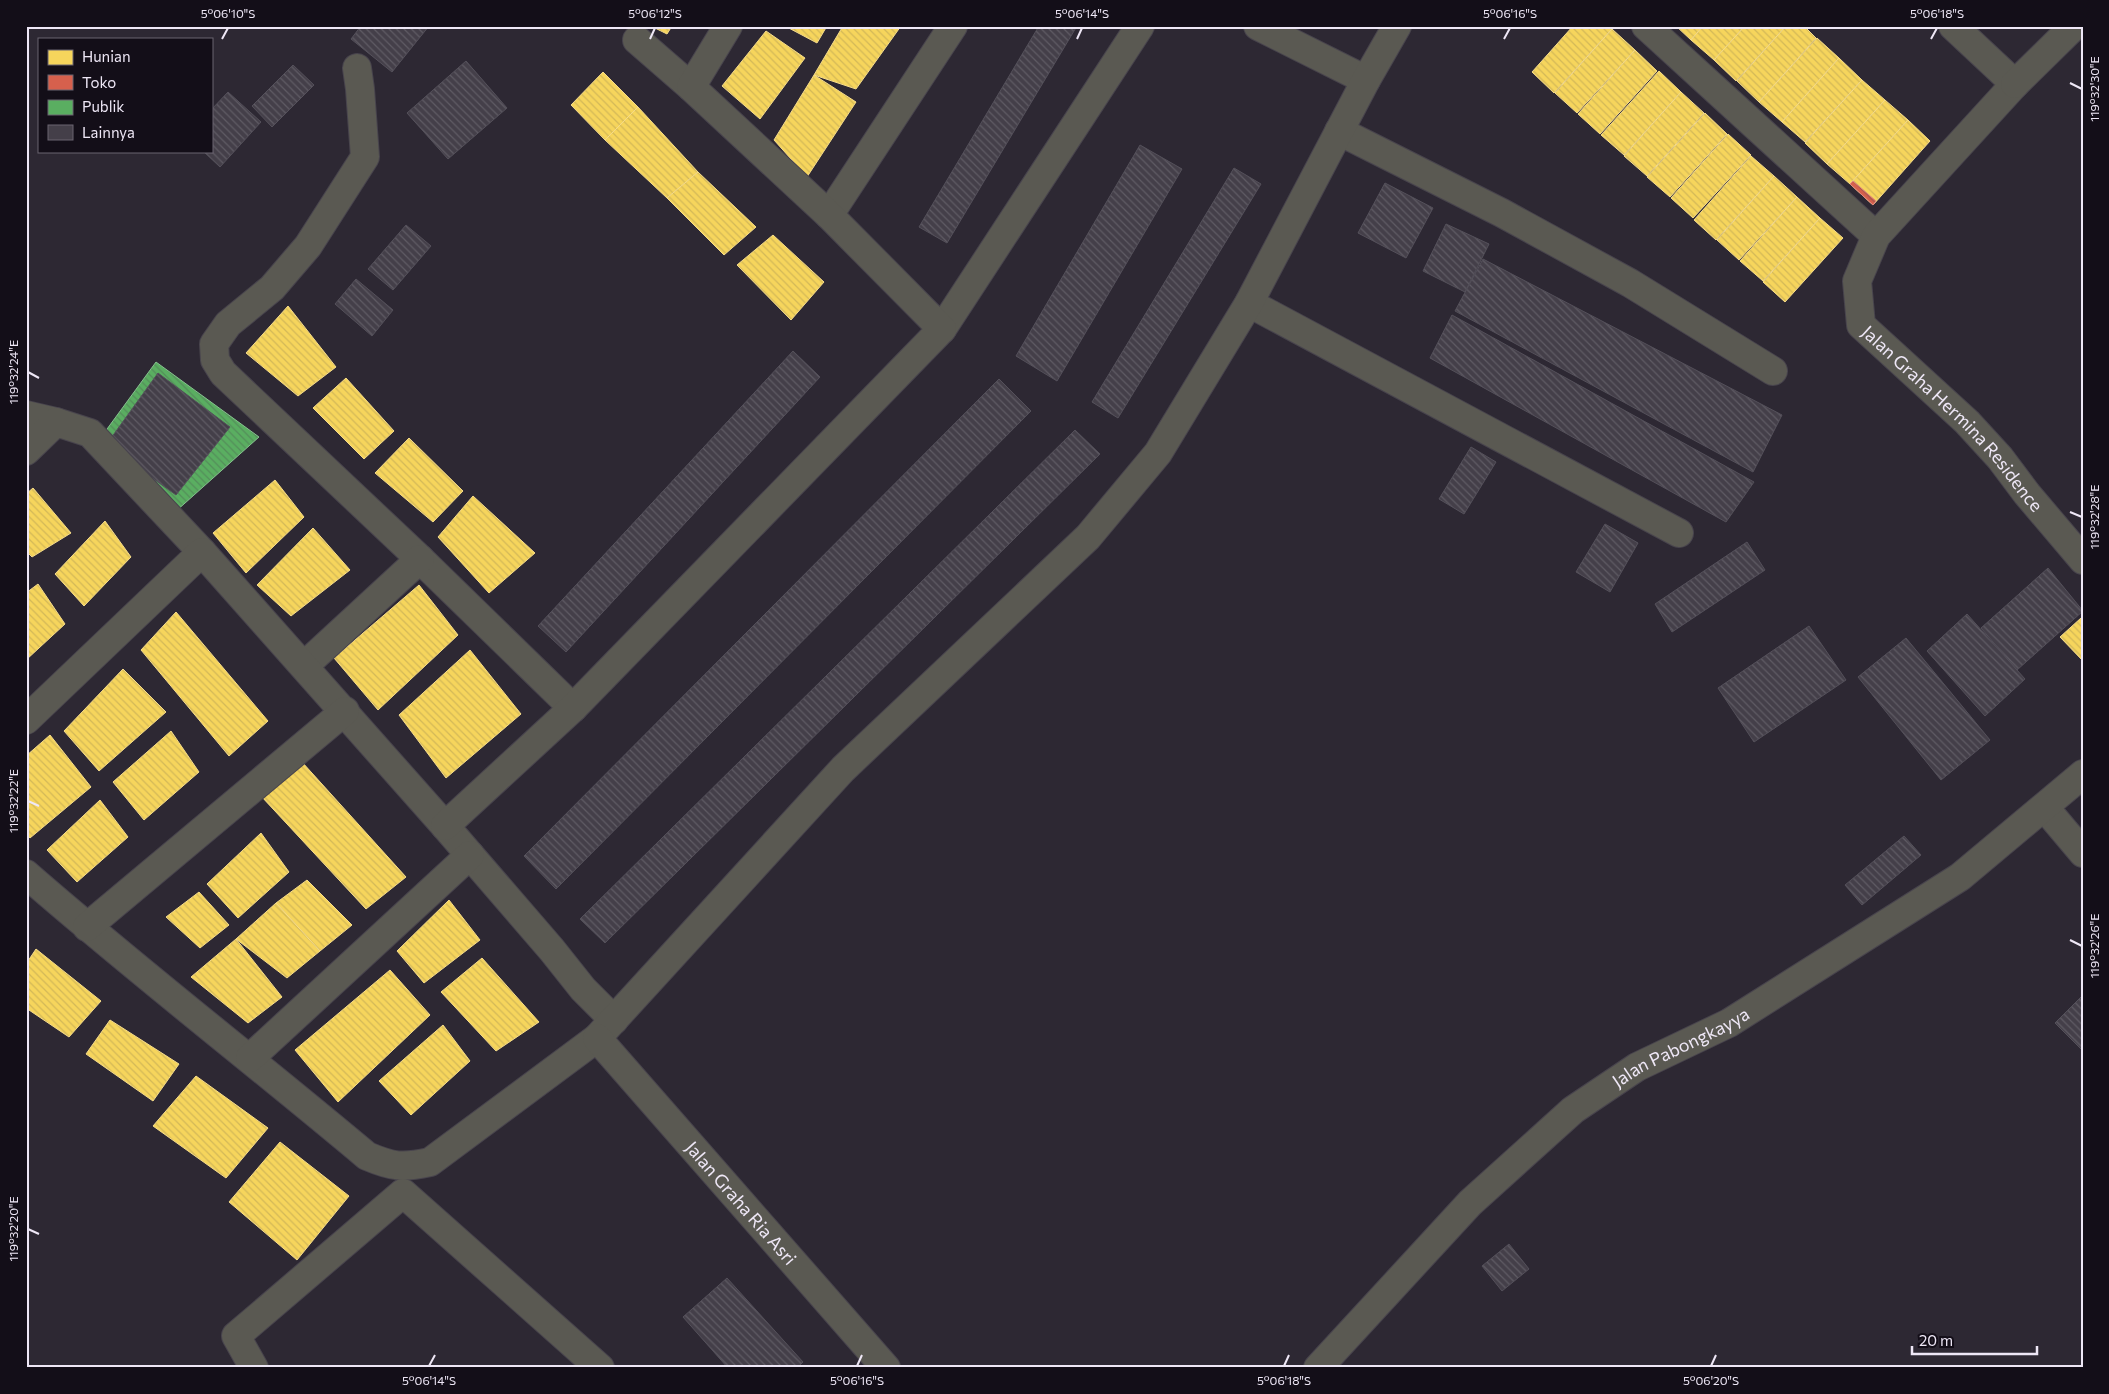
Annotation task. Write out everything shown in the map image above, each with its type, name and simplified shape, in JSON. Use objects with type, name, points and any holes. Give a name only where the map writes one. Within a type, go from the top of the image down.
[{"type":"street","points":[[691,86],[728,26]]},
{"type":"street","points":[[829,215],[953,26]]},
{"type":"street","points":[[446,826],[573,708],[942,329],[1140,26]]},
{"type":"street","points":[[1258,26],[1366,80]]},
{"type":"street","points":[[26,874],[87,927],[250,1058],[367,1156],[386,1164],[407,1167],[430,1162],[605,1029],[843,768],[1088,537],[1158,453],[1249,303],[1366,80],[1397,26]]},
{"type":"street","points":[[1646,26],[1876,236]]},
{"type":"street","points":[[1953,26],[2015,84]]},
{"type":"street","name":"Jalan Graha Hermina Residence","points":[[2074,26],[2015,84],[1876,236],[1857,281],[1861,325],[1967,422],[2000,458],[2027,494],[2083,560]]},
{"type":"street","points":[[636,40],[691,86],[829,215],[942,329]]},
{"type":"street","points":[[357,68],[365,157],[308,246],[272,288],[228,324],[214,344],[215,360],[224,373],[420,559],[573,708]]},
{"type":"street","points":[[1339,131],[1502,213],[1630,283],[1773,371]]},
{"type":"street","points":[[1249,303],[1679,533]]},
{"type":"street","name":"Jalan Graha Ria Asri","points":[[26,415],[90,433],[202,552],[345,711],[552,950],[583,989],[605,1029],[886,1368]]},
{"type":"street","points":[[26,451],[56,422]]},
{"type":"street","points":[[26,720],[202,552]]},
{"type":"street","points":[[304,666],[420,559]]},
{"type":"street","points":[[87,927],[345,711]]},
{"type":"street","name":"Jalan Pabongkayya","points":[[1318,1368],[1470,1203],[1573,1110],[1637,1067],[1729,1023],[1960,877],[2083,774]]},
{"type":"street","points":[[2044,808],[2083,852]]},
{"type":"street","points":[[250,1058],[470,855]]},
{"type":"street","points":[[254,1368],[236,1336],[403,1193],[600,1368]]},
{"type":"building: Hunian","points":[[651,26],[672,26],[667,34]]},
{"type":"building: Hunian","points":[[785,26],[827,26],[817,43]]},
{"type":"building: Hunian","points":[[843,26],[901,26],[856,89],[814,75]]},
{"type":"building: Hunian","points":[[1573,26],[1609,26],[1612,29],[1554,93],[1532,72]]},
{"type":"building: Hunian","points":[[1676,26],[1703,26],[1691,40]]},
{"type":"building: Hunian","points":[[1703,26],[1745,26],[1714,60],[1691,40]]},
{"type":"building: Hunian","points":[[1745,26],[1786,26],[1736,81],[1714,60]]},
{"type":"building: Hunian","points":[[1786,26],[1804,26],[1816,38],[1759,102],[1737,81]]},
{"type":"building: Hunian","points":[[1612,29],[1635,50],[1577,113],[1555,93]]},
{"type":"building: Hunian","points":[[766,31],[805,58],[760,119],[722,86]]},
{"type":"building: Hunian","points":[[1817,38],[1839,58],[1782,122],[1759,102]]},
{"type":"building: Hunian","points":[[1635,50],[1657,71],[1600,134],[1578,114]]},
{"type":"building: Hunian","points":[[1839,58],[1862,80],[1805,142],[1782,122]]},
{"type":"building: Hunian","points":[[1659,71],[1681,92],[1624,155],[1601,135]]},
{"type":"building: Hunian","points":[[603,72],[638,107],[605,140],[571,105]]},
{"type":"building: Hunian","points":[[814,75],[856,102],[807,177],[774,140]]},
{"type":"building: Hunian","points":[[1862,80],[1885,100],[1827,164],[1805,143]]},
{"type":"building: Hunian","points":[[1681,92],[1704,113],[1647,176],[1624,156]]},
{"type":"building: Hunian","points":[[1885,100],[1908,120],[1850,184],[1827,164]]},
{"type":"building: Hunian","points":[[638,107],[698,172],[667,198],[605,140]]},
{"type":"building: Hunian","points":[[1705,113],[1727,134],[1670,197],[1647,177]]},
{"type":"building: Hunian","points":[[1908,120],[1930,141],[1873,205],[1850,184]]},
{"type":"building: Hunian","points":[[1728,134],[1751,155],[1693,218],[1671,198]]},
{"type":"building: Hunian","points":[[1751,156],[1774,176],[1716,240],[1694,220]]},
{"type":"building: Hunian","points":[[698,172],[756,227],[724,255],[667,198]]},
{"type":"building: Hunian","points":[[1774,176],[1797,197],[1739,260],[1717,240]]},
{"type":"building: Hunian","points":[[1797,197],[1820,218],[1763,281],[1740,261]]},
{"type":"building: Hunian","points":[[1820,218],[1843,238],[1785,302],[1763,282]]},
{"type":"building: Hunian","points":[[773,235],[824,282],[791,320],[737,265]]},
{"type":"building: Hunian","points":[[288,306],[336,367],[298,396],[246,353]]},
{"type":"building: Hunian","points":[[158,373],[163,436],[106,445]]},
{"type":"building: Hunian","points":[[158,373],[230,427],[163,436]]},
{"type":"building: Hunian","points":[[346,378],[394,431],[364,459],[313,408]]},
{"type":"building: Hunian","points":[[230,427],[176,495],[163,436]]},
{"type":"building: Hunian","points":[[409,438],[463,491],[433,522],[375,473]]},
{"type":"building: Hunian","points":[[275,480],[304,517],[246,573],[213,533]]},
{"type":"building: Hunian","points":[[33,488],[71,533],[32,557],[26,551],[26,494]]},
{"type":"building: Hunian","points":[[473,496],[535,553],[489,593],[438,537]]},
{"type":"building: Hunian","points":[[105,521],[131,557],[84,606],[55,574]]},
{"type":"building: Hunian","points":[[313,528],[350,570],[291,616],[257,585]]},
{"type":"building: Hunian","points":[[38,584],[65,624],[26,660],[26,593]]},
{"type":"building: Hunian","points":[[419,585],[458,635],[378,710],[334,658]]},
{"type":"building: Hunian","points":[[176,612],[268,721],[229,756],[141,650]]},
{"type":"building: Hunian","points":[[2081,618],[2083,620],[2083,661],[2060,637]]},
{"type":"building: Hunian","points":[[470,650],[521,714],[446,778],[399,715]]},
{"type":"building: Hunian","points":[[123,669],[166,712],[99,771],[64,731]]},
{"type":"building: Hunian","points":[[171,731],[199,772],[144,820],[113,782]]},
{"type":"building: Hunian","points":[[50,735],[91,787],[30,838],[26,834],[26,756]]},
{"type":"building: Hunian","points":[[302,762],[406,877],[366,909],[261,796]]},
{"type":"building: Hunian","points":[[100,800],[128,837],[77,882],[47,850]]},
{"type":"building: Hunian","points":[[261,833],[289,872],[238,918],[207,884]]},
{"type":"building: Hunian","points":[[307,880],[352,925],[320,951],[276,903]]},
{"type":"building: Hunian","points":[[199,892],[229,925],[200,948],[166,917]]},
{"type":"building: Hunian","points":[[449,900],[480,940],[424,983],[397,951]]},
{"type":"building: Hunian","points":[[276,903],[320,951],[287,978],[236,939]]},
{"type":"building: Hunian","points":[[236,939],[282,997],[248,1023],[191,977]]},
{"type":"building: Hunian","points":[[36,949],[101,1001],[69,1037],[26,1008],[26,964]]},
{"type":"building: Hunian","points":[[482,958],[539,1022],[496,1051],[441,992]]},
{"type":"building: Hunian","points":[[390,970],[430,1015],[338,1102],[295,1050]]},
{"type":"building: Hunian","points":[[110,1020],[179,1064],[153,1101],[86,1054]]},
{"type":"building: Hunian","points":[[443,1025],[470,1061],[411,1115],[379,1081]]},
{"type":"building: Hunian","points":[[196,1076],[268,1128],[226,1178],[153,1126]]},
{"type":"building: Hunian","points":[[280,1142],[349,1196],[297,1260],[229,1202]]},
{"type":"building: Toko","points":[[1853,181],[1876,201],[1873,205],[1850,184]]},
{"type":"building: Publik","points":[[156,362],[259,437],[175,512],[99,440]]},
{"type":"building: Lainnya","points":[[361,26],[429,26],[392,72],[351,39]]},
{"type":"building: Lainnya","points":[[1039,26],[1077,26],[947,243],[919,227]]},
{"type":"building: Lainnya","points":[[466,61],[507,108],[448,159],[407,113]]},
{"type":"building: Lainnya","points":[[293,65],[314,85],[272,127],[252,106]]},
{"type":"building: Lainnya","points":[[228,92],[261,122],[220,167],[204,152],[212,152],[212,109]]},
{"type":"building: Lainnya","points":[[1140,145],[1182,169],[1057,381],[1016,356]]},
{"type":"building: Lainnya","points":[[1234,168],[1261,184],[1118,418],[1092,402]]},
{"type":"building: Lainnya","points":[[1385,183],[1433,208],[1406,258],[1358,233]]},
{"type":"building: Lainnya","points":[[1446,224],[1489,244],[1465,292],[1423,271]]},
{"type":"building: Lainnya","points":[[406,225],[431,246],[393,290],[368,269]]},
{"type":"building: Lainnya","points":[[1483,259],[1782,415],[1753,472],[1455,311]]},
{"type":"building: Lainnya","points":[[356,279],[393,310],[372,336],[335,304]]},
{"type":"building: Lainnya","points":[[1452,315],[1754,482],[1726,522],[1430,358]]},
{"type":"building: Lainnya","points":[[793,351],[820,377],[566,652],[538,626]]},
{"type":"building: Lainnya","points":[[158,373],[230,427],[176,495],[106,445]]},
{"type":"building: Lainnya","points":[[999,379],[1031,411],[556,889],[524,856]]},
{"type":"building: Lainnya","points":[[1075,430],[1100,454],[605,943],[580,919]]},
{"type":"building: Lainnya","points":[[1471,447],[1496,462],[1464,514],[1439,499]]},
{"type":"building: Lainnya","points":[[1605,524],[1638,543],[1610,592],[1576,572]]},
{"type":"building: Lainnya","points":[[1747,542],[1765,570],[1672,632],[1655,604]]},
{"type":"building: Lainnya","points":[[2048,568],[2083,611],[2017,670],[1981,628]]},
{"type":"building: Lainnya","points":[[1967,614],[2025,679],[1985,716],[1927,651]]},
{"type":"building: Lainnya","points":[[1809,626],[1846,680],[1754,742],[1718,688]]},
{"type":"building: Lainnya","points":[[1906,638],[1990,740],[1941,780],[1858,677]]},
{"type":"building: Lainnya","points":[[1904,836],[1921,855],[1862,905],[1845,885]]},
{"type":"building: Lainnya","points":[[2083,995],[2083,1051],[2055,1023]]},
{"type":"building: Lainnya","points":[[1509,1244],[1529,1269],[1502,1291],[1482,1266]]},
{"type":"building: Lainnya","points":[[727,1278],[803,1362],[797,1368],[728,1368],[683,1317]]}]
